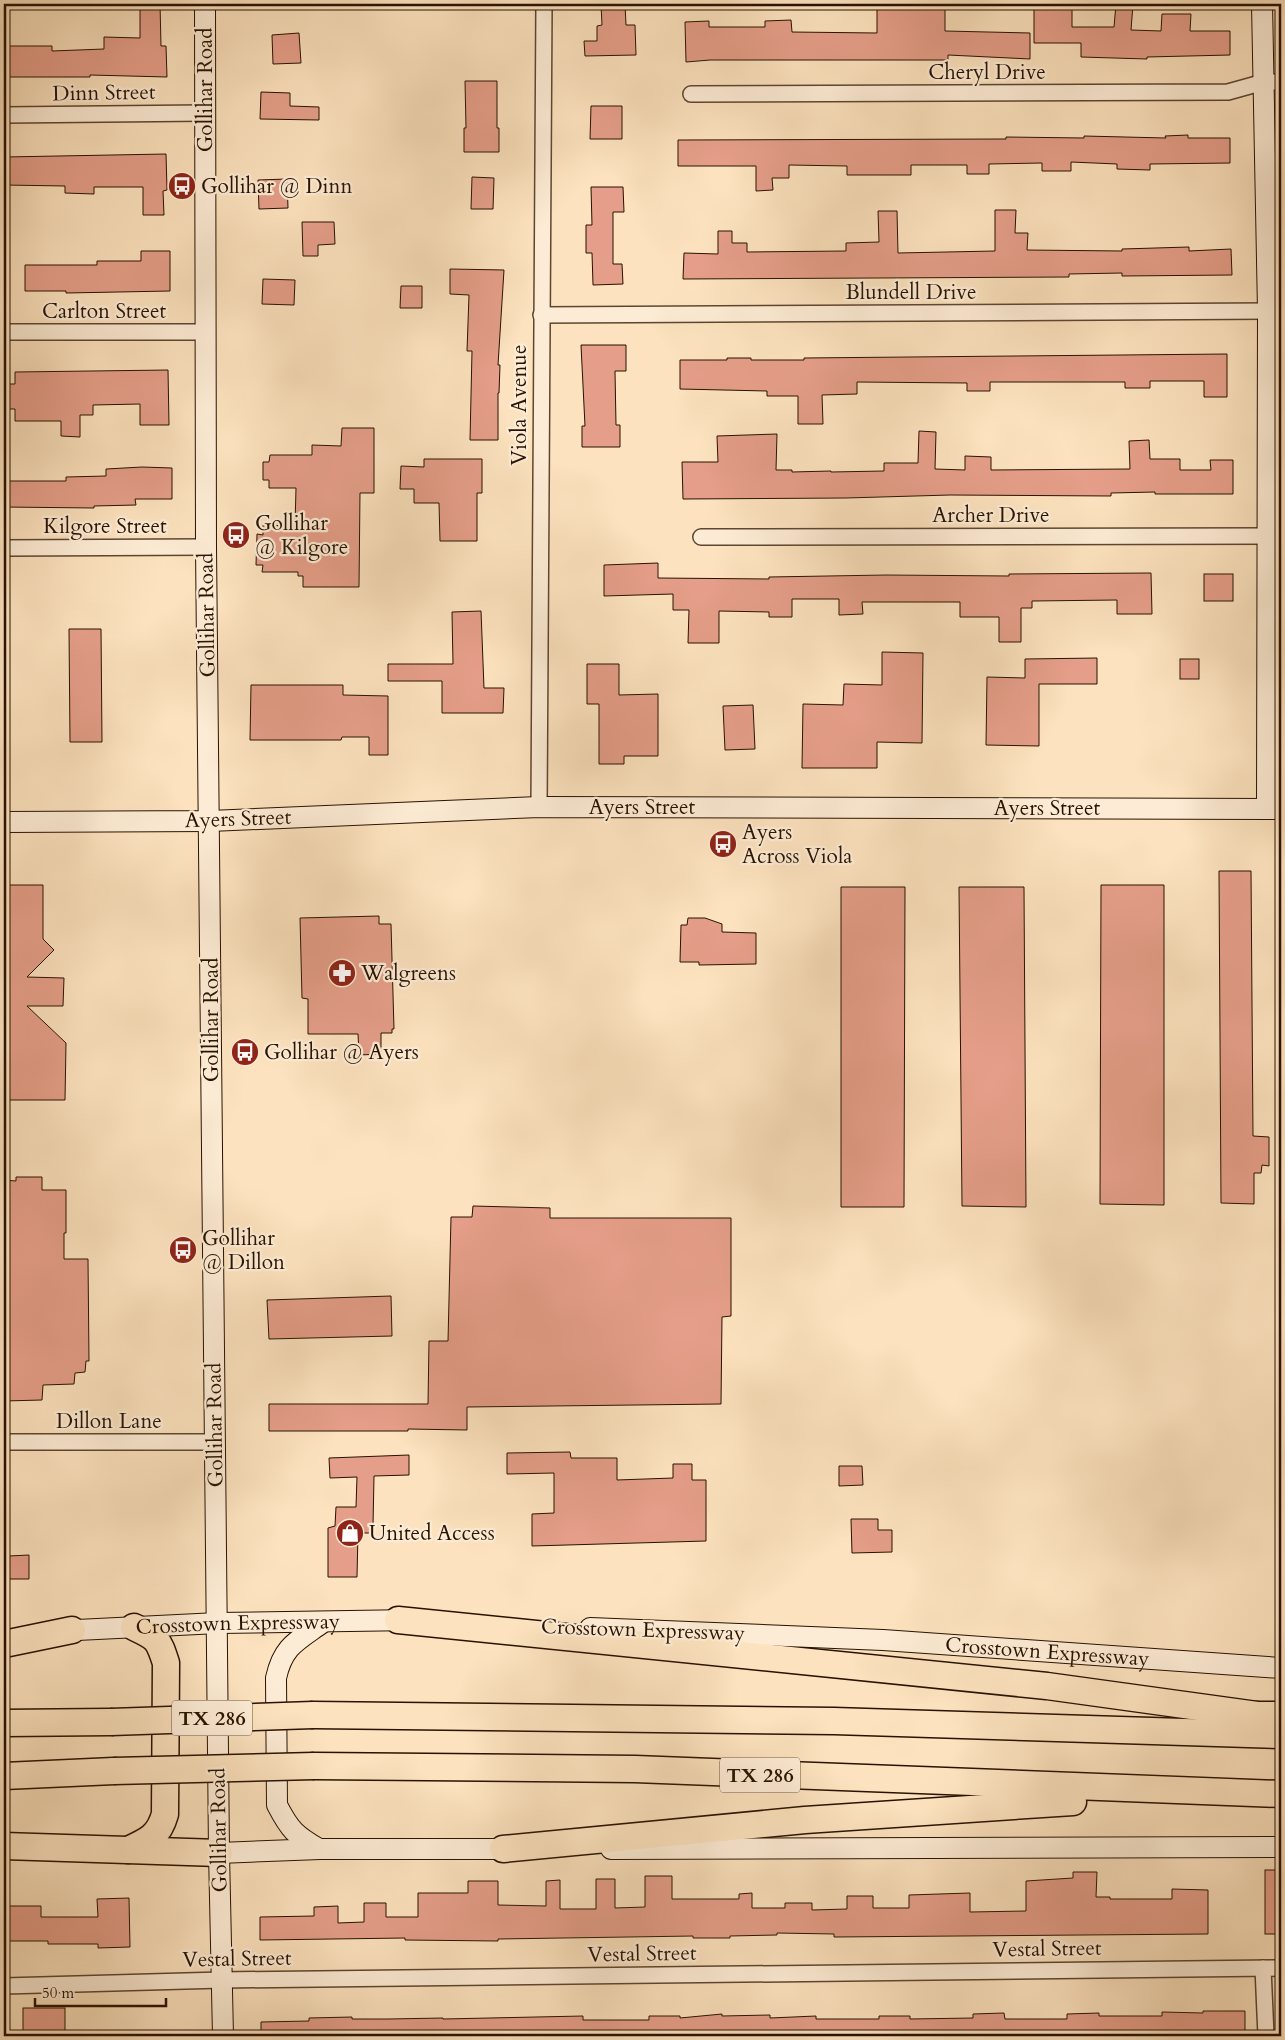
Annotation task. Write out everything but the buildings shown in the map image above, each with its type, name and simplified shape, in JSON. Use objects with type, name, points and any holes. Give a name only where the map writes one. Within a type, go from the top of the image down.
[{"type":"highway","points":[[398,1620],[1047,1686],[1269,1715]]},
{"type":"highway","points":[[128,1850],[147,1841],[161,1828],[165,1814],[166,1663],[160,1645],[154,1637],[134,1628]]},
{"type":"highway","points":[[4,1644],[72,1630]]},
{"type":"highway","name":"TX 286","points":[[4,1723],[112,1722],[313,1715],[834,1721],[1281,1735]]},
{"type":"highway","points":[[834,1721],[1269,1715]]},
{"type":"highway","name":"TX 286","points":[[4,1776],[314,1766],[635,1770],[1281,1794]]},
{"type":"highway","points":[[503,1850],[805,1820],[1206,1792]]},
{"type":"highway","points":[[4,1846],[219,1853]]},
{"type":"main road","name":"Gollihar Road","points":[[204,4],[206,547],[219,1853],[223,2036]]},
{"type":"main road","points":[[1262,4],[1273,82],[1275,311],[1274,809]]},
{"type":"main road","name":"Ayers Street","points":[[4,822],[210,821],[539,807],[1274,809]]},
{"type":"main road","name":"Crosstown Expressway","points":[[4,1637],[72,1630],[218,1623],[322,1623],[398,1620],[883,1640],[1281,1668]]},
{"type":"main road","points":[[320,1849],[296,1836],[285,1822],[277,1805],[276,1678],[279,1662],[287,1649],[322,1623]]},
{"type":"main road","points":[[219,1853],[320,1849],[1281,1848]]},
{"type":"street","name":"Viola Avenue","points":[[539,807],[544,4]]},
{"type":"street","name":"Cheryl Drive","points":[[691,94],[1228,92],[1273,82]]},
{"type":"street","name":"Dinn Street","points":[[4,115],[205,113]]},
{"type":"street","name":"Blundell Drive","points":[[541,315],[1275,311]]},
{"type":"street","name":"Carlton Street","points":[[4,332],[205,332]]},
{"type":"street","name":"Archer Drive","points":[[701,536],[1274,536]]},
{"type":"street","name":"Kilgore Street","points":[[4,548],[206,547]]},
{"type":"street","name":"Dillon Lane","points":[[4,1442],[215,1442]]},
{"type":"street","points":[[1263,1968],[1266,2036]]},
{"type":"street","name":"Vestal Street","points":[[4,1986],[222,1980],[1281,1968]]},
{"type":"place","name":"Gollihar @ Dinn","points":[[182,186]]},
{"type":"place","name":"Gollihar @ Kilgore","points":[[236,535]]},
{"type":"place","name":"Ayers Across Viola","points":[[723,844]]},
{"type":"place","name":"Walgreens","points":[[342,973]]},
{"type":"place","name":"Gollihar @ Ayers","points":[[245,1052]]},
{"type":"place","name":"Gollihar @ Dillon","points":[[183,1250]]},
{"type":"place","name":"United Access","points":[[350,1533]]}]
